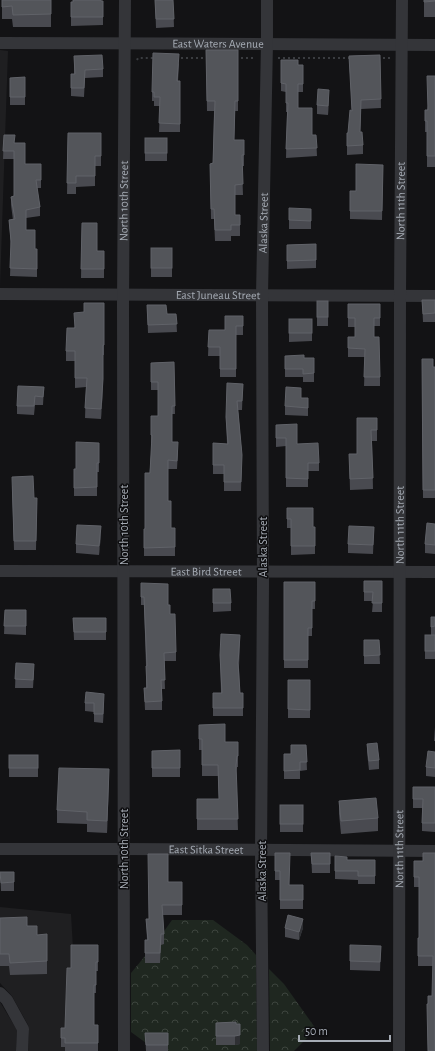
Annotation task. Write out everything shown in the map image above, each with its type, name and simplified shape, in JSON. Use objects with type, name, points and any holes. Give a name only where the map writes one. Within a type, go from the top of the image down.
[{"type":"street","name":"North 10th Street","points":[[124,1051],[123,295],[125,0]]},
{"type":"street","name":"Alaska Street","points":[[263,1051],[261,851],[263,572],[262,296],[267,0]]},
{"type":"street","name":"North 11th Street","points":[[399,1051],[402,0]]},
{"type":"street","name":"East Waters Avenue","points":[[0,43],[267,43],[435,45]]},
{"type":"street","name":"East Juneau Street","points":[[0,294],[435,296]]},
{"type":"street","name":"East Bird Street","points":[[0,571],[435,572]]},
{"type":"street","name":"East Sitka Street","points":[[0,849],[124,848],[261,851],[435,851]]},
{"type":"street","points":[[0,993],[7,1000],[23,1029],[22,1051]]},
{"type":"path","points":[[136,60],[138,58],[159,58]]},
{"type":"path","points":[[172,58],[209,58]]},
{"type":"path","points":[[231,58],[253,58]]},
{"type":"path","points":[[276,58],[354,58]]},
{"type":"path","points":[[378,58],[402,58]]},
{"type":"shaded area","points":[[0,50],[8,51],[0,287]]},
{"type":"shaded area","points":[[0,907],[71,914],[79,1051],[28,1051],[28,1025],[12,996],[0,983]]},
{"type":"shaded area","points":[[0,1002],[17,1030],[16,1051],[0,1051]]},
{"type":"green space","points":[[172,920],[213,920],[247,945],[256,955],[257,1051],[157,1051],[131,1032],[131,973],[155,944]]},
{"type":"green space","points":[[269,969],[284,984],[316,1029],[294,1051],[270,1051]]},
{"type":"building","points":[[2,0],[51,0],[51,14],[13,15],[12,6],[2,7]]},
{"type":"building","points":[[73,0],[103,1],[103,17],[71,17],[71,2],[73,2]]},
{"type":"building","points":[[155,0],[173,0],[174,19],[156,19]]},
{"type":"building","points":[[424,0],[435,0],[435,1],[424,2]]},
{"type":"building","points":[[206,50],[238,50],[238,101],[235,101],[234,140],[244,140],[244,155],[242,155],[243,184],[235,185],[235,215],[240,215],[240,225],[231,225],[231,230],[215,230],[214,209],[211,209],[210,164],[213,163],[215,101],[207,101]]},
{"type":"building","points":[[153,53],[179,54],[177,81],[180,81],[180,124],[159,123],[160,97],[154,97],[154,92],[152,92]]},
{"type":"building","points":[[102,55],[103,69],[85,70],[84,88],[71,88],[71,74],[75,74],[74,56]]},
{"type":"building","points":[[380,55],[381,99],[361,100],[360,132],[362,132],[363,145],[347,146],[350,110],[352,111],[349,56]]},
{"type":"building","points":[[281,60],[298,60],[298,65],[303,65],[303,84],[298,84],[298,108],[312,108],[312,135],[316,135],[317,148],[286,149],[288,103],[286,103],[286,84],[281,83]]},
{"type":"building","points":[[427,76],[435,76],[435,156],[427,156],[427,121],[425,121],[425,110],[428,110]]},
{"type":"building","points":[[25,77],[25,97],[10,97],[10,78]]},
{"type":"building","points":[[318,89],[329,90],[328,106],[317,105]]},
{"type":"building","points":[[68,133],[101,133],[101,156],[95,156],[95,176],[76,176],[76,183],[67,183]]},
{"type":"building","points":[[4,135],[15,135],[14,143],[25,143],[25,164],[41,164],[41,180],[36,180],[40,207],[26,210],[26,230],[35,230],[37,269],[10,268],[11,241],[9,220],[15,219],[11,197],[14,196],[14,151],[3,151]]},
{"type":"building","points":[[145,138],[167,138],[167,153],[145,153]]},
{"type":"building","points":[[356,164],[383,165],[382,211],[350,211],[350,191],[356,191]]},
{"type":"building","points":[[289,208],[311,209],[311,221],[289,220]]},
{"type":"building","points":[[82,223],[97,223],[97,251],[104,251],[104,269],[81,269]]},
{"type":"building","points":[[316,244],[316,260],[287,261],[287,245]]},
{"type":"building","points":[[151,248],[172,248],[172,268],[151,268]]},
{"type":"building","points":[[422,300],[435,300],[435,313],[423,314]]},
{"type":"building","points":[[317,301],[328,301],[328,317],[317,317]]},
{"type":"building","points":[[84,303],[104,303],[101,409],[85,408],[87,378],[75,378],[75,351],[66,351],[67,328],[75,328],[74,313],[84,312]]},
{"type":"building","points":[[348,304],[380,304],[380,318],[374,318],[374,337],[379,337],[380,377],[364,377],[365,349],[348,348],[348,337],[355,337],[355,318],[348,318]]},
{"type":"building","points":[[147,305],[166,305],[167,314],[176,314],[177,324],[148,325]]},
{"type":"building","points":[[225,316],[243,316],[243,326],[236,326],[236,369],[220,369],[220,347],[208,347],[209,330],[225,330]]},
{"type":"building","points":[[289,319],[312,319],[312,333],[289,333]]},
{"type":"building","points":[[304,355],[304,358],[314,358],[314,373],[303,374],[303,369],[285,369],[285,356]]},
{"type":"building","points":[[422,359],[433,359],[433,367],[435,367],[435,490],[423,490]]},
{"type":"building","points":[[174,362],[175,406],[172,406],[172,442],[178,442],[177,461],[168,460],[168,501],[171,501],[171,528],[175,528],[175,547],[144,548],[145,473],[150,473],[152,435],[151,416],[158,416],[158,382],[151,382],[151,363]]},
{"type":"building","points":[[227,383],[243,384],[242,401],[237,401],[242,455],[241,482],[224,482],[224,465],[213,465],[213,443],[228,444],[226,417]]},
{"type":"building","points":[[18,386],[44,387],[43,397],[35,396],[34,406],[17,406]]},
{"type":"building","points":[[286,387],[301,388],[301,398],[308,398],[308,408],[285,406]]},
{"type":"building","points":[[357,418],[377,418],[377,430],[371,430],[373,478],[350,479],[349,454],[357,454]]},
{"type":"building","points":[[297,424],[297,444],[318,443],[319,463],[308,463],[308,479],[286,478],[286,438],[276,438],[276,425]]},
{"type":"building","points":[[76,442],[99,443],[97,487],[74,488]]},
{"type":"building","points":[[33,476],[34,498],[37,498],[36,541],[14,541],[12,477]]},
{"type":"building","points":[[287,508],[313,508],[315,546],[291,546],[291,519],[287,519]]},
{"type":"building","points":[[427,523],[435,524],[435,545],[425,544]]},
{"type":"building","points":[[77,525],[101,526],[99,546],[76,544]]},
{"type":"building","points":[[349,526],[374,527],[373,545],[348,544]]},
{"type":"building","points":[[364,581],[382,581],[382,603],[372,603],[373,592],[364,592]]},
{"type":"building","points":[[284,582],[315,582],[315,601],[312,601],[312,628],[308,628],[308,660],[284,660]]},
{"type":"building","points":[[141,583],[168,584],[168,605],[170,605],[170,614],[175,614],[176,652],[164,653],[165,680],[161,680],[162,701],[145,702],[144,688],[147,688],[147,666],[144,597],[141,597]]},
{"type":"building","points":[[213,589],[230,589],[231,603],[213,603]]},
{"type":"building","points":[[5,610],[26,610],[26,626],[4,626]]},
{"type":"building","points":[[431,617],[435,617],[435,626],[431,627]]},
{"type":"building","points":[[73,618],[106,618],[106,632],[74,632]]},
{"type":"building","points":[[221,634],[240,635],[238,663],[240,693],[243,693],[243,708],[213,708],[213,693],[222,693],[220,655]]},
{"type":"building","points":[[425,635],[435,635],[435,651],[425,651]]},
{"type":"building","points":[[364,640],[379,640],[380,655],[364,656]]},
{"type":"building","points":[[16,663],[34,664],[33,680],[15,679]]},
{"type":"building","points":[[288,680],[310,680],[310,710],[288,709]]},
{"type":"building","points":[[86,692],[104,694],[103,714],[94,714],[94,703],[85,703]]},
{"type":"building","points":[[225,724],[225,742],[238,742],[238,756],[236,765],[238,819],[197,819],[197,799],[219,799],[218,765],[202,765],[202,739],[199,739],[199,725]]},
{"type":"building","points":[[377,743],[379,760],[369,761],[367,744]]},
{"type":"building","points":[[291,745],[306,745],[307,762],[300,762],[300,770],[284,771],[284,754],[291,754]]},
{"type":"building","points":[[180,750],[180,768],[152,768],[152,751]]},
{"type":"building","points":[[428,751],[435,752],[435,768],[426,767]]},
{"type":"building","points":[[9,755],[38,755],[38,768],[9,768]]},
{"type":"building","points":[[59,768],[109,769],[107,821],[87,820],[87,812],[57,810]]},
{"type":"building","points":[[413,787],[435,787],[435,823],[422,823],[423,799],[413,799]]},
{"type":"building","points":[[376,798],[378,818],[341,821],[339,801]]},
{"type":"building","points":[[280,805],[303,805],[303,824],[280,824]]},
{"type":"building","points":[[275,853],[290,853],[289,885],[303,885],[303,900],[280,900],[280,871],[275,871]]},
{"type":"building","points":[[311,853],[330,853],[330,864],[312,864]]},
{"type":"building","points":[[423,853],[435,853],[435,1051],[428,1051],[427,1004],[428,996],[432,996],[433,956],[418,956],[419,877],[414,877],[414,861],[423,861]]},
{"type":"building","points":[[148,854],[168,854],[168,882],[182,882],[182,905],[162,905],[164,934],[161,934],[160,953],[145,953],[145,940],[148,940],[146,919],[149,919]]},
{"type":"building","points":[[335,856],[347,857],[347,860],[375,860],[375,876],[358,876],[358,871],[335,871]]},
{"type":"building","points":[[0,872],[14,872],[14,882],[1,883]]},
{"type":"building","points":[[288,915],[303,919],[299,932],[285,928]]},
{"type":"building","points":[[27,917],[27,926],[37,926],[37,935],[47,934],[47,961],[10,963],[9,954],[0,954],[0,918]]},
{"type":"building","points":[[71,945],[98,945],[96,985],[94,985],[94,1025],[98,1025],[98,1043],[65,1043],[65,1038],[61,1038],[61,1028],[65,1028],[67,968],[71,968]]},
{"type":"building","points":[[350,945],[381,946],[380,962],[350,961]]},
{"type":"building","points":[[236,1022],[236,1024],[240,1024],[240,1035],[216,1036],[216,1023]]},
{"type":"building","points":[[145,1033],[168,1033],[168,1045],[146,1045]]}]
